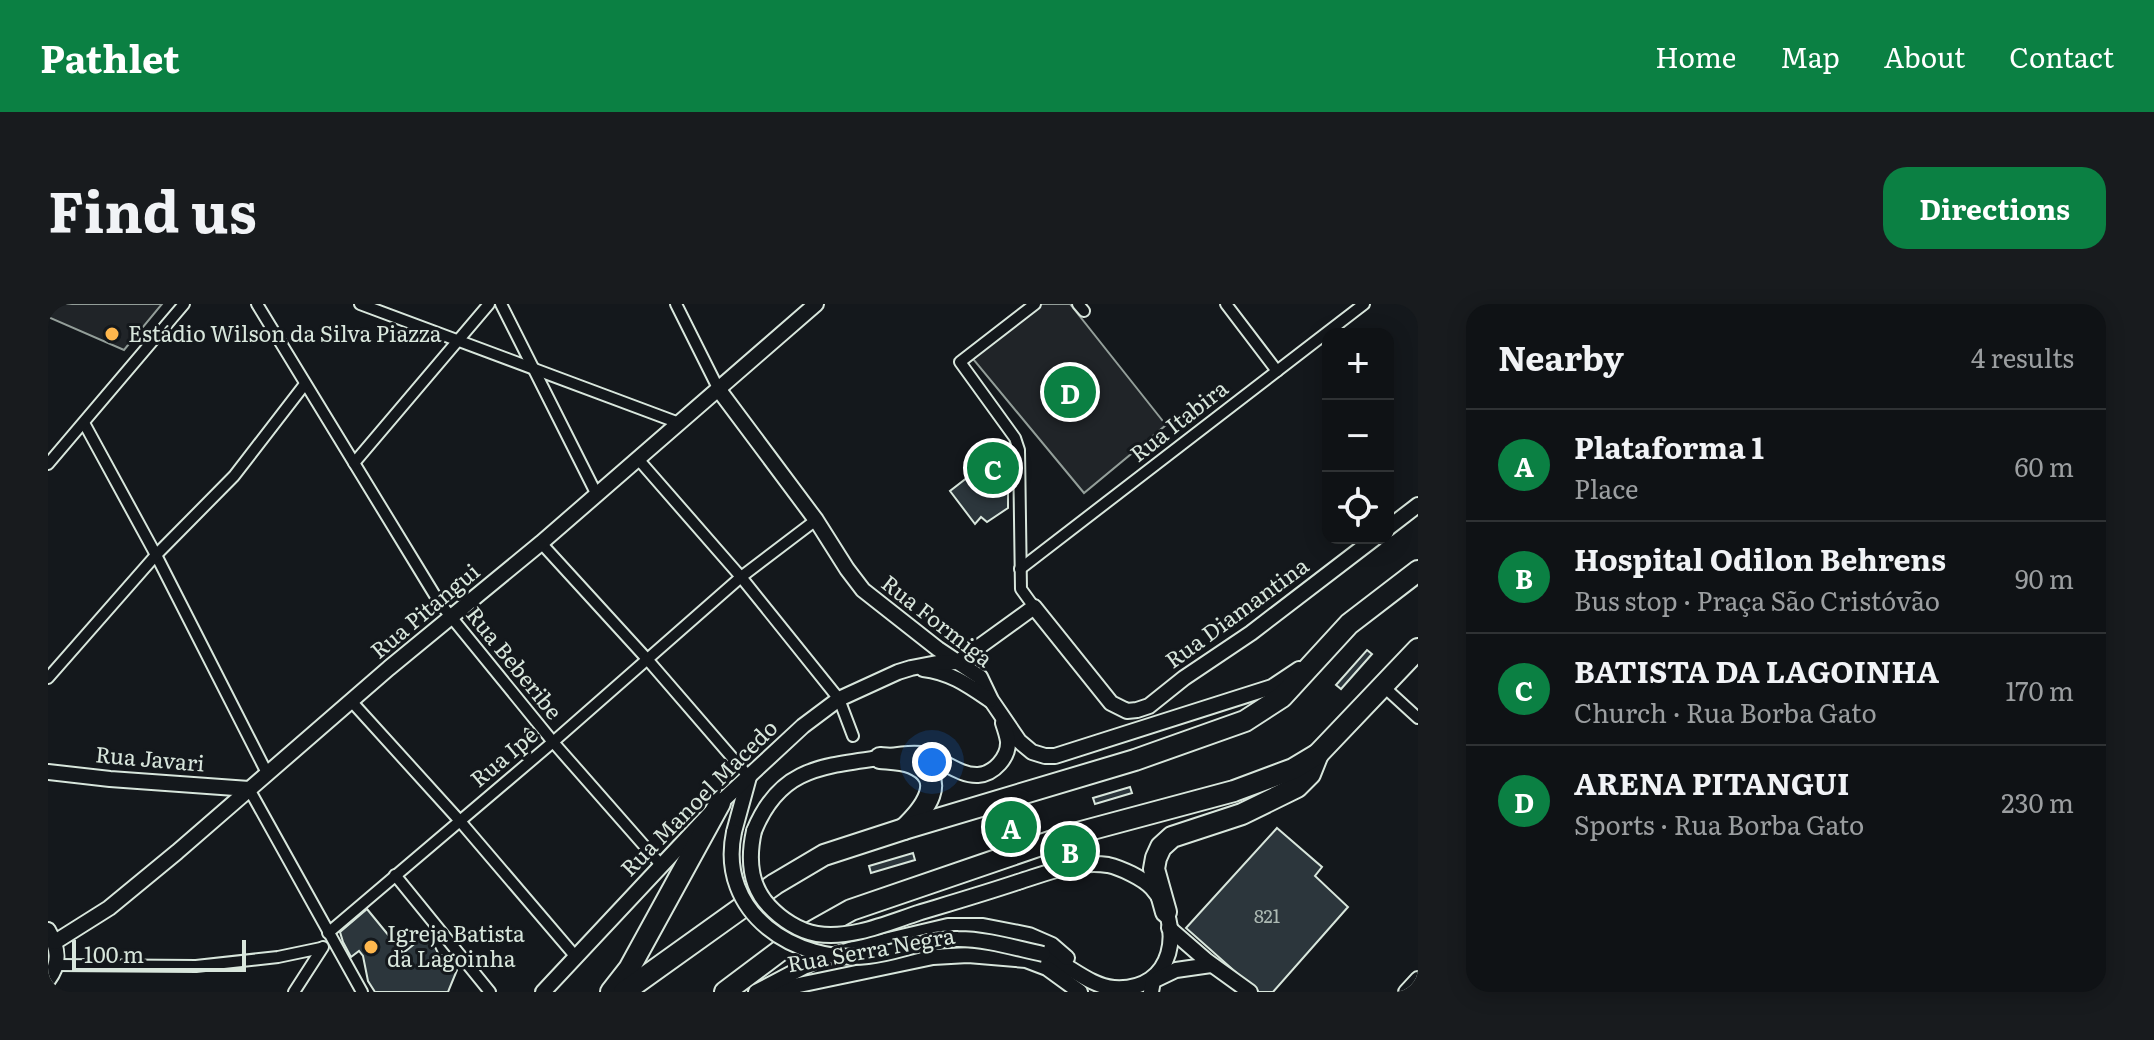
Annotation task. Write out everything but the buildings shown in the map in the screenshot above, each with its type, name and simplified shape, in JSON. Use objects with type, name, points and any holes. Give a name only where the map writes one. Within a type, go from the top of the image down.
[{"type":"highway","points":[[624,992],[775,884],[824,855],[1135,760],[1245,721],[1282,697],[1349,624],[1418,571]]},
{"type":"highway","points":[[725,992],[785,947],[851,910],[1070,835],[1234,791],[1293,769],[1318,754],[1418,649]]},
{"type":"highway","points":[[1168,920],[1154,869],[1161,847],[1172,837],[1242,814],[1297,787],[1310,774],[1318,754]]},
{"type":"highway","points":[[880,758],[911,762],[931,782],[928,801],[904,829]]},
{"type":"highway","points":[[611,992],[629,969],[720,803]]},
{"type":"street","points":[[48,464],[184,304]]},
{"type":"street","name":"Rua Beberibe","points":[[257,304],[428,585],[451,617],[553,742],[662,866]]},
{"type":"street","points":[[360,304],[679,423]]},
{"type":"street","points":[[354,463],[489,304]]},
{"type":"street","points":[[501,304],[597,495]]},
{"type":"street","points":[[676,304],[719,390]]},
{"type":"street","name":"Rua Pitangui","points":[[52,936],[109,908],[541,543],[816,304]]},
{"type":"street","points":[[958,662],[1034,607],[1021,589],[1019,450],[1015,438],[960,362],[1035,304]]},
{"type":"street","points":[[1226,304],[1277,371]]},
{"type":"street","name":"Rua Itabira","points":[[1020,569],[1364,304]]},
{"type":"street","points":[[48,678],[156,555],[234,476],[305,384]]},
{"type":"street","name":"Rua Formiga","points":[[719,390],[816,520],[863,590],[980,677],[991,700],[1019,741],[1032,752],[1055,756],[1272,687],[1319,654]]},
{"type":"street","points":[[84,423],[156,555],[267,773]]},
{"type":"street","points":[[638,459],[741,577],[839,699],[853,736]]},
{"type":"street","points":[[1394,523],[1418,505]]},
{"type":"street","name":"Rua Ipê","points":[[328,933],[741,577],[816,520]]},
{"type":"street","points":[[541,543],[749,777],[734,832],[731,859],[738,891],[767,928],[791,943],[825,954],[855,957],[958,939],[995,944],[1048,956],[1103,986],[1117,989],[1152,987],[1176,970],[1211,965]]},
{"type":"street","name":"Rua Diamantina","points":[[1034,607],[1111,703],[1127,711],[1137,710],[1149,706],[1251,633],[1367,544]]},
{"type":"street","points":[[980,677],[979,667],[990,640]]},
{"type":"street","name":"Rua Manoel Macedo","points":[[543,992],[720,803],[803,726],[839,699],[911,668],[958,662]]},
{"type":"street","points":[[911,668],[935,671],[959,679],[991,700]]},
{"type":"street","points":[[1383,686],[1418,718]]},
{"type":"street","points":[[352,702],[459,820],[576,957]]},
{"type":"street","points":[[1002,715],[1008,742],[1006,753],[1000,763],[988,772],[977,775],[966,773],[921,754],[905,754],[834,765],[800,775],[785,786],[761,814],[751,846],[750,864],[765,902],[780,916],[812,933],[849,935],[1066,867],[1088,864],[1110,866],[1151,886],[1168,920],[1211,965],[1250,992]]},
{"type":"street","name":"Rua Javari","points":[[48,772],[249,789]]},
{"type":"street","points":[[249,789],[362,992]]},
{"type":"street","points":[[395,875],[490,992]]},
{"type":"street","points":[[1152,987],[1168,955],[1168,920]]},
{"type":"street","name":"Rua Serra Negra","points":[[756,992],[813,962],[859,947],[932,929],[962,926],[997,928],[1042,939],[1091,979]]},
{"type":"street","points":[[48,980],[56,965],[52,936]]},
{"type":"street","points":[[56,965],[196,966],[278,957],[334,943]]},
{"type":"street","points":[[294,992],[321,948]]},
{"type":"street","name":"Rua Serra Negra","points":[[764,992],[947,955],[1026,960],[1047,968],[1077,990]]},
{"type":"street","points":[[1048,956],[1077,990]]},
{"type":"street","points":[[1406,992],[1418,979]]},
{"type":"shaded area","name":"Estádio Wilson da Silva Piazza","points":[[48,304],[162,304],[124,350],[48,317]]},
{"type":"shaded area","points":[[1039,304],[1070,304],[1166,425],[1084,493],[973,359]]},
{"type":"place","name":"Estádio Wilson da Silva Piazza","points":[[112,334]]},
{"type":"place","name":"ARENA PITANGUI","points":[[1070,392]]},
{"type":"place","name":"BATISTA DA LAGOINHA","points":[[993,468]]},
{"type":"place","name":"Plataforma 1","points":[[1011,827]]},
{"type":"place","name":"Hospital Odilon Behrens","points":[[1070,851]]},
{"type":"place","name":"Igreja Batista da Lagoinha","points":[[371,947]]}]
